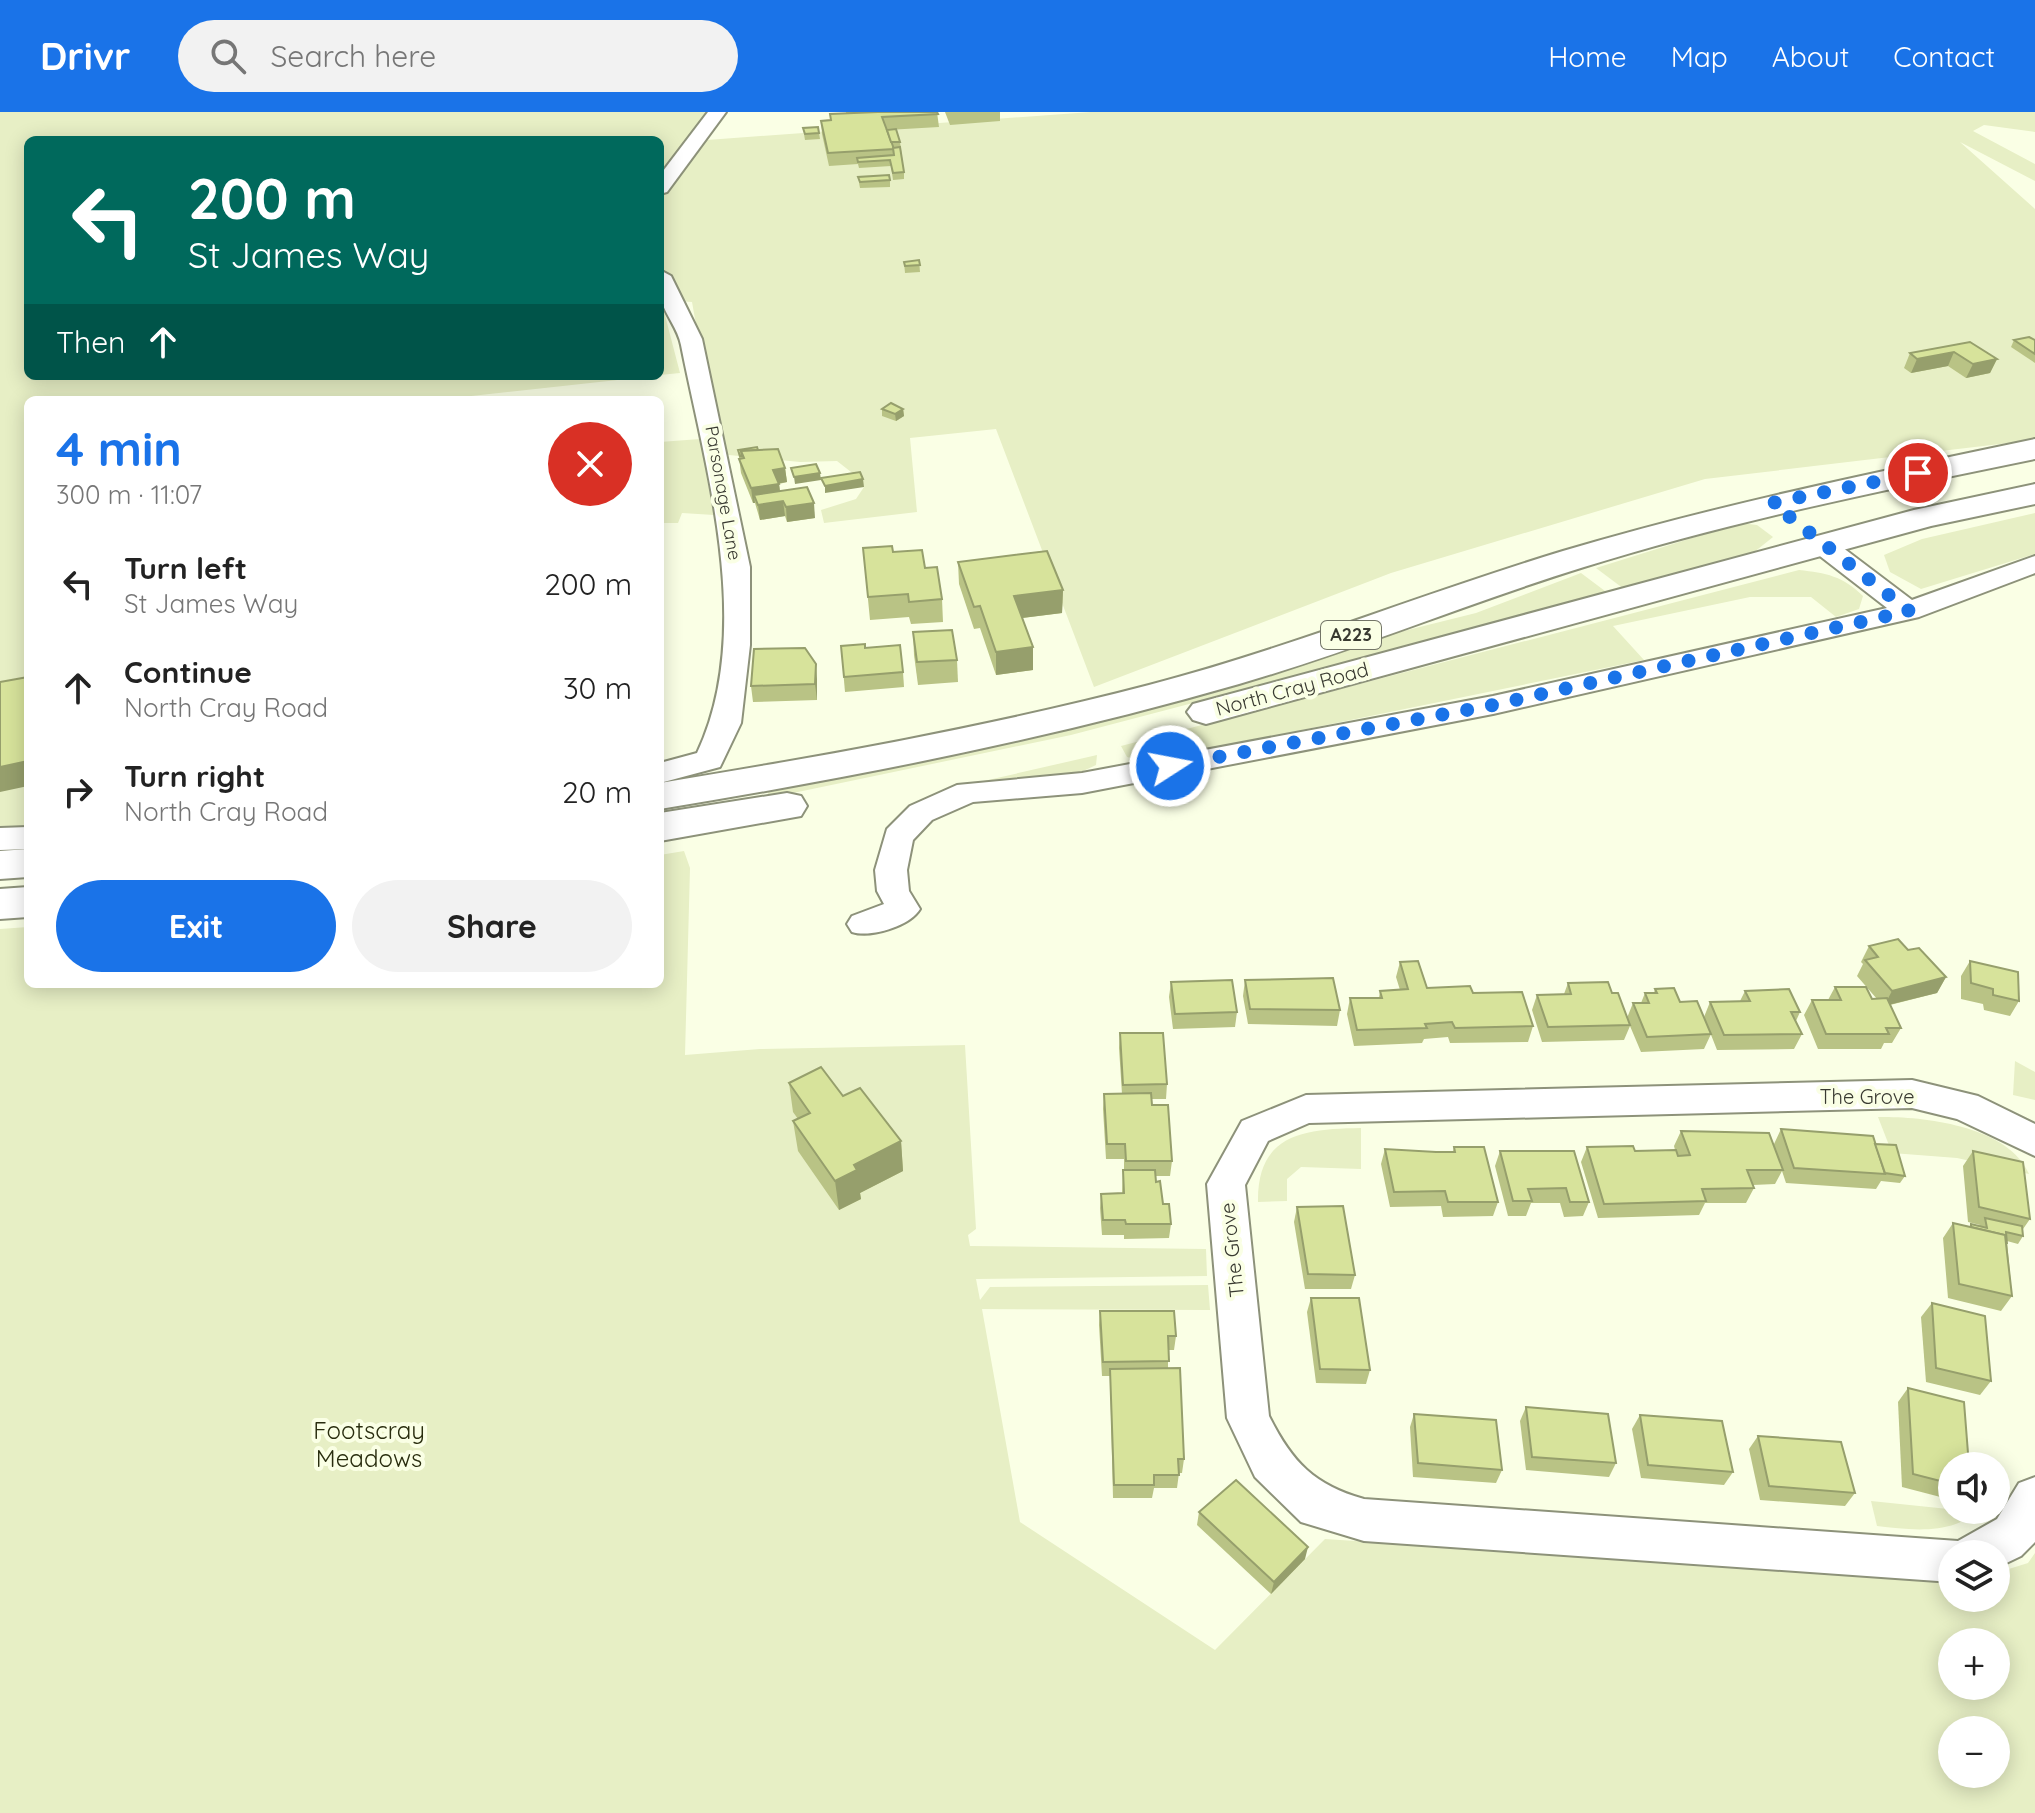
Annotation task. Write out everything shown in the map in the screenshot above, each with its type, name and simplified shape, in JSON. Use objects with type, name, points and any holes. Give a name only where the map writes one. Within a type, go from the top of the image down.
[{"type":"main road","name":"North Cray Road","points":[[664,795],[785,776],[1042,722],[1226,676],[1570,560],[1772,503],[2035,449]]},
{"type":"main road","name":"North Cray Road","points":[[664,826],[793,805],[1147,728],[1825,547],[1926,517],[2035,494]]},
{"type":"main road","points":[[1772,503],[1825,547]]},
{"type":"main road","points":[[0,865],[24,863]]},
{"type":"main road","points":[[0,904],[24,902]]},
{"type":"street","points":[[664,183],[717,112]]},
{"type":"street","name":"Parsonage Lane","points":[[664,284],[691,339],[737,567],[736,645],[726,723],[709,760],[664,772]]},
{"type":"street","points":[[1825,547],[1909,611]]},
{"type":"street","points":[[864,924],[911,917],[893,891],[891,870],[898,837],[921,813],[968,792],[1082,783],[1493,705],[1909,611],[2035,564]]},
{"type":"street","points":[[0,839],[24,838]]},
{"type":"street","name":"The Grove","points":[[1938,1559],[1364,1520],[1317,1507],[1270,1463],[1248,1418],[1226,1184],[1255,1131],[1306,1109],[1912,1094],[1965,1106],[2035,1141]]},
{"type":"street","points":[[2008,1540],[2028,1515],[2035,1498]]},
{"type":"green space","points":[[0,112],[712,112],[707,140],[1091,112],[2035,112],[2035,132],[1984,125],[1973,131],[2035,164],[2035,181],[1960,142],[2035,209],[2035,440],[1705,479],[1391,573],[1094,687],[996,429],[910,438],[917,512],[824,523],[821,510],[856,499],[864,487],[860,479],[837,461],[800,462],[719,454],[692,302],[664,300],[664,136],[24,136],[24,380],[618,380],[472,396],[24,396],[24,827],[0,828]]},
{"type":"green space","points":[[664,312],[680,373],[664,375]]},
{"type":"green space","points":[[700,439],[714,515],[682,513],[678,523],[664,523],[664,442]]},
{"type":"green space","points":[[2035,513],[2035,554],[1921,589],[1890,572],[1884,555],[1922,539]]},
{"type":"green space","points":[[1740,523],[1757,525],[1773,537],[1748,557],[1624,589],[1596,568]]},
{"type":"green space","points":[[1799,570],[1826,574],[1848,584],[1863,596],[1859,609],[1836,617],[1811,597],[1750,597],[1613,626],[1644,660],[1146,762],[1127,757],[1121,746]]},
{"type":"green space","points":[[1581,573],[1609,594],[1071,735],[769,798],[767,789],[1476,613]]},
{"type":"green space","points":[[1097,755],[1096,765],[1079,773],[975,783]]},
{"type":"green space","name":"Footscray Meadows","points":[[684,851],[690,868],[685,1055],[760,1049],[965,1045],[976,1229],[968,1235],[970,1246],[1206,1249],[1207,1276],[976,1279],[980,1300],[990,1287],[1208,1285],[1210,1310],[982,1309],[1020,1522],[1215,1650],[1325,1539],[1938,1579],[1938,1612],[2010,1612],[2010,1569],[2028,1563],[2035,1553],[2035,1813],[0,1813],[0,929],[24,927],[24,988],[664,988],[664,854]]},
{"type":"green space","points":[[2015,1061],[2035,1072],[2035,1100],[2013,1095]]},
{"type":"green space","points":[[1878,1117],[1918,1119],[1963,1127],[2003,1145],[2019,1158],[2029,1174],[1957,1158],[1892,1153]]},
{"type":"green space","points":[[1361,1128],[1361,1169],[1301,1167],[1287,1179],[1287,1201],[1258,1202],[1260,1179],[1266,1161],[1275,1149],[1304,1134]]},
{"type":"green space","points":[[1871,1501],[1938,1508],[1938,1524],[1954,1524],[1929,1529],[1877,1526]]},
{"type":"building","points":[[830,114],[938,114],[882,117],[894,149],[828,153],[821,121],[831,120]]},
{"type":"building","points":[[818,127],[819,133],[805,134],[803,128]]},
{"type":"building","points":[[896,129],[900,142],[891,142],[887,130]]},
{"type":"building","points":[[900,147],[904,172],[893,173],[890,160],[858,162],[857,158],[894,155],[893,148]]},
{"type":"building","points":[[889,175],[890,180],[860,182],[858,177]]},
{"type":"building","points":[[919,260],[920,265],[905,266],[904,262]]},
{"type":"building","points":[[2029,337],[2035,340],[2035,354],[2014,340]]},
{"type":"building","points":[[1970,342],[1997,359],[1973,364],[1954,352],[1917,359],[1910,353]]},
{"type":"building","points":[[891,403],[903,409],[895,414],[882,409]]},
{"type":"building","points":[[757,447],[758,450],[741,451],[742,456],[738,450]]},
{"type":"building","points":[[778,449],[785,468],[773,470],[779,484],[751,488],[739,459],[744,458],[741,451]]},
{"type":"building","points":[[816,464],[820,473],[794,477],[791,468]]},
{"type":"building","points":[[860,472],[863,479],[825,486],[821,478]]},
{"type":"building","points":[[807,487],[814,503],[786,507],[783,501],[758,505],[754,495]]},
{"type":"building","points":[[892,546],[893,552],[922,550],[925,568],[937,567],[942,599],[909,602],[908,594],[868,597],[863,548]]},
{"type":"building","points":[[1047,551],[1063,590],[1014,596],[1033,647],[996,652],[980,606],[974,607],[958,562]]},
{"type":"building","points":[[952,630],[957,660],[917,662],[913,632]]},
{"type":"building","points":[[865,644],[865,648],[900,645],[903,672],[844,677],[841,646]]},
{"type":"building","points":[[805,648],[816,664],[815,684],[751,686],[754,649]]},
{"type":"building","points":[[24,678],[24,762],[0,767],[0,682]]},
{"type":"building","points":[[1898,939],[1908,950],[1919,948],[1946,977],[1892,991],[1865,960],[1878,957],[1869,946]]},
{"type":"building","points":[[1418,961],[1427,988],[1470,986],[1473,993],[1522,992],[1533,1026],[1455,1028],[1452,1022],[1425,1024],[1427,1028],[1357,1030],[1350,998],[1382,998],[1380,991],[1408,989],[1400,962]]},
{"type":"building","points":[[1970,961],[2018,972],[2019,1001],[1993,995],[1993,989],[1971,983]]},
{"type":"building","points":[[1333,978],[1340,1010],[1250,1009],[1245,980]]},
{"type":"building","points":[[1232,980],[1237,1012],[1175,1014],[1171,982]]},
{"type":"building","points":[[1608,982],[1612,993],[1618,993],[1630,1025],[1548,1027],[1537,995],[1571,994],[1568,983]]},
{"type":"building","points":[[1835,987],[1866,987],[1872,999],[1887,998],[1901,1028],[1886,1028],[1889,1034],[1826,1034],[1812,1000],[1841,1000]]},
{"type":"building","points":[[1674,988],[1680,1002],[1697,1001],[1711,1034],[1647,1037],[1633,1003],[1649,1003],[1645,993],[1657,993],[1655,989]]},
{"type":"building","points":[[1789,989],[1800,1012],[1791,1012],[1802,1034],[1724,1035],[1710,1002],[1750,1001],[1745,991]]},
{"type":"building","points":[[1120,1033],[1163,1033],[1167,1084],[1123,1085]]},
{"type":"building","points":[[821,1067],[843,1096],[860,1088],[901,1141],[854,1165],[857,1170],[835,1181],[793,1121],[810,1113],[789,1083]]},
{"type":"building","points":[[1151,1093],[1152,1105],[1168,1105],[1172,1161],[1126,1161],[1125,1144],[1107,1144],[1104,1094]]},
{"type":"building","points":[[1781,1129],[1873,1136],[1885,1174],[1794,1168]]},
{"type":"building","points":[[1681,1131],[1769,1133],[1783,1170],[1747,1170],[1754,1188],[1702,1189],[1706,1201],[1604,1204],[1587,1147],[1633,1146],[1635,1151],[1676,1150],[1678,1156],[1690,1155]]},
{"type":"building","points":[[1875,1144],[1896,1145],[1905,1176],[1885,1173]]},
{"type":"building","points":[[1454,1147],[1484,1147],[1498,1202],[1448,1202],[1445,1191],[1394,1192],[1385,1149],[1455,1152]]},
{"type":"building","points":[[1500,1151],[1574,1151],[1589,1202],[1570,1202],[1566,1188],[1528,1189],[1532,1201],[1513,1201]]},
{"type":"building","points":[[1973,1151],[2023,1162],[2030,1219],[1979,1207]]},
{"type":"building","points":[[1123,1170],[1155,1170],[1163,1204],[1169,1204],[1171,1224],[1126,1224],[1125,1220],[1103,1220],[1101,1194],[1124,1193]]},
{"type":"building","points":[[1343,1206],[1355,1275],[1308,1274],[1297,1207]]},
{"type":"building","points":[[1985,1218],[2022,1226],[2023,1236],[2006,1232],[2007,1244],[2005,1235],[1971,1227],[1971,1224],[1987,1228]]},
{"type":"building","points":[[1953,1223],[2005,1235],[2012,1296],[1959,1284]]},
{"type":"building","points":[[1311,1298],[1359,1298],[1370,1370],[1320,1369]]},
{"type":"building","points":[[1932,1303],[1985,1316],[1991,1381],[1936,1368]]},
{"type":"building","points":[[1100,1311],[1174,1311],[1176,1336],[1168,1336],[1169,1361],[1103,1362]]},
{"type":"building","points":[[1180,1368],[1184,1459],[1178,1459],[1179,1475],[1154,1475],[1154,1485],[1114,1485],[1110,1369]]},
{"type":"building","points":[[1908,1388],[1964,1402],[1968,1452],[1938,1452],[1938,1480],[1913,1474]]},
{"type":"building","points":[[1526,1407],[1608,1414],[1616,1463],[1532,1457]]},
{"type":"building","points":[[1414,1414],[1496,1420],[1502,1470],[1418,1463]]},
{"type":"building","points":[[1640,1415],[1722,1421],[1733,1472],[1648,1465]]},
{"type":"building","points":[[1758,1436],[1841,1442],[1855,1493],[1769,1486]]},
{"type":"building","points":[[1236,1480],[1308,1547],[1274,1582],[1199,1512]]},
{"type":"route","points":[[1170,766],[1493,705],[1909,611],[1772,503],[1918,473]]}]
